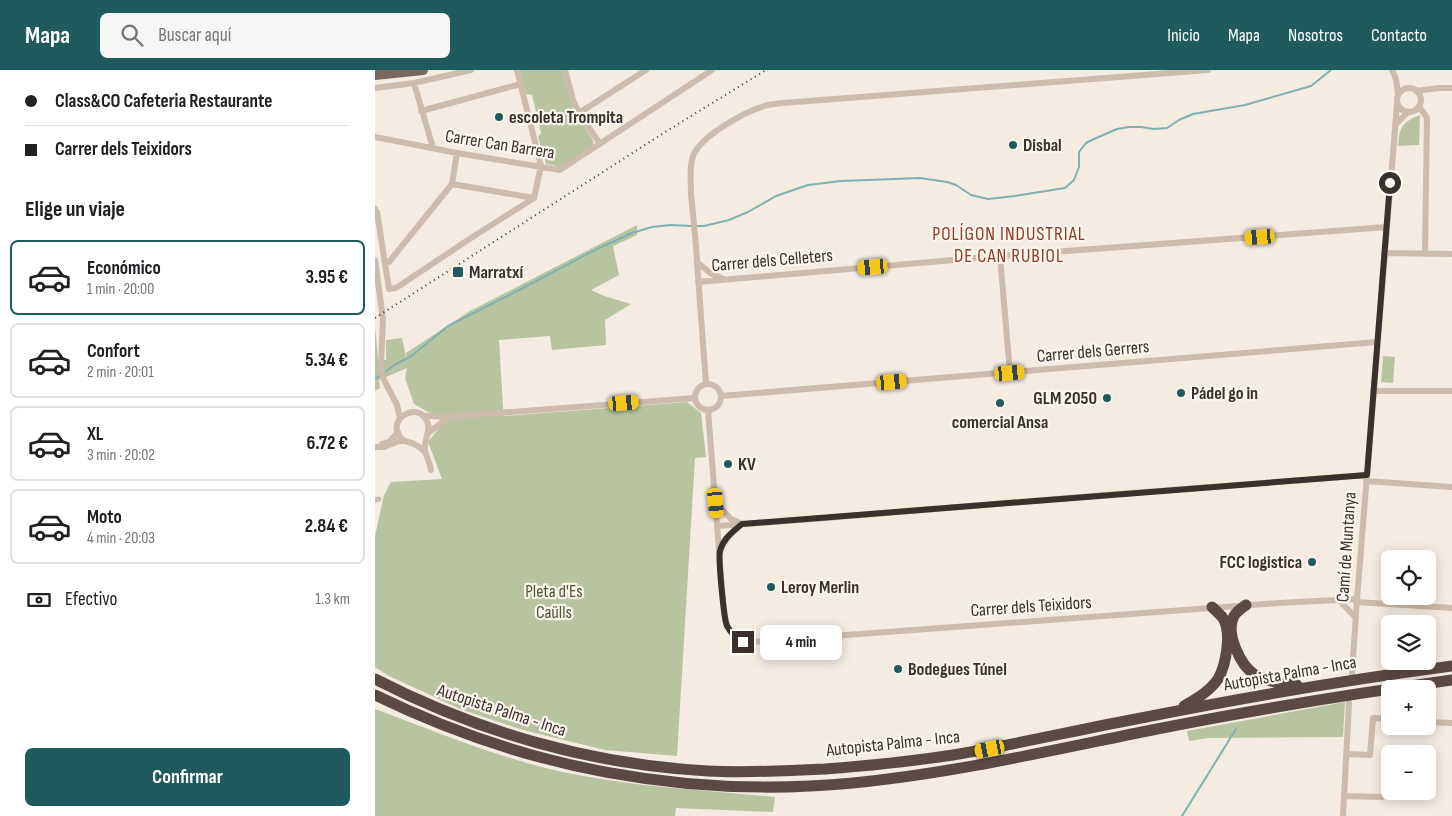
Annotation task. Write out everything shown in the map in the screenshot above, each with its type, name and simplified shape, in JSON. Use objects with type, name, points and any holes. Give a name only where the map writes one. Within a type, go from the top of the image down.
[{"type":"highway","points":[[1246,605],[1233,617],[1232,623],[1234,645],[1245,665],[1253,674],[1264,679],[1276,683],[1308,687]]},
{"type":"highway","points":[[1174,711],[1208,690],[1217,679],[1223,667],[1227,655],[1226,627],[1223,619],[1212,608]]},
{"type":"highway","name":"Autopista Palma - Inca","points":[[375,679],[450,714],[551,746],[656,767],[710,772],[763,772],[937,758],[1012,745],[1174,711],[1308,687],[1452,666]]},
{"type":"highway","points":[[375,672],[393,682],[401,692]]},
{"type":"highway","name":"Autopista Palma - Inca","points":[[375,694],[406,710],[494,744],[598,771],[691,784],[744,787],[798,787],[851,783],[950,770],[1272,707],[1452,680]]},
{"type":"highway","points":[[375,701],[383,705],[406,710]]},
{"type":"main road","points":[[375,75],[423,70]]},
{"type":"street","points":[[375,88],[471,70]]},
{"type":"street","points":[[375,209],[389,288],[396,288],[534,198],[541,166],[517,70]]},
{"type":"street","points":[[565,70],[573,100],[579,113],[600,144]]},
{"type":"street","points":[[579,113],[646,70]]},
{"type":"street","name":"Carrer Can Barrera","points":[[375,137],[560,170],[702,73],[712,70]]},
{"type":"street","points":[[706,384],[690,166],[694,154],[707,138],[742,116],[768,105],[1208,70]]},
{"type":"street","points":[[1391,70],[1396,79],[1397,104],[1401,109],[1408,112],[1414,111],[1419,106],[1420,96],[1396,79]]},
{"type":"street","points":[[414,82],[433,148]]},
{"type":"street","points":[[421,111],[521,84]]},
{"type":"street","points":[[1398,95],[1403,90],[1452,88]]},
{"type":"street","name":"Camí de Muntanya","points":[[1352,672],[1397,104]]},
{"type":"street","points":[[1419,106],[1427,118],[1425,254]]},
{"type":"street","points":[[1395,125],[1408,112]]},
{"type":"street","points":[[385,262],[389,262],[453,184],[457,153]]},
{"type":"street","points":[[453,184],[534,198]]},
{"type":"street","name":"Carrer dels Celleters","points":[[698,282],[1000,256],[1387,227]]},
{"type":"street","points":[[1384,253],[1452,254]]},
{"type":"street","points":[[1000,256],[1010,373]]},
{"type":"street","points":[[375,260],[383,319],[381,365],[383,378],[397,405],[400,418],[397,427],[404,441]]},
{"type":"street","points":[[697,262],[710,273],[725,280]]},
{"type":"street","name":"Carrer dels Gerrers","points":[[721,396],[1377,342]]},
{"type":"street","points":[[706,384],[714,385],[721,396],[719,404],[708,410],[698,405],[695,394],[699,388],[706,384]]},
{"type":"street","points":[[1373,391],[1452,391]]},
{"type":"street","points":[[397,405],[424,416],[448,418],[695,398]]},
{"type":"street","points":[[708,410],[720,552]]},
{"type":"street","points":[[400,418],[412,412]]},
{"type":"street","points":[[424,416],[428,424],[425,452],[431,470]]},
{"type":"street","points":[[377,447],[383,447],[399,441],[419,442],[448,418]]},
{"type":"street","points":[[377,447],[389,442],[398,432]]},
{"type":"street","points":[[413,443],[425,452]]},
{"type":"street","points":[[718,526],[1366,478],[1452,487]]},
{"type":"street","points":[[716,503],[731,519],[742,524]]},
{"type":"street","points":[[720,552],[729,534],[742,524]]},
{"type":"street","name":"Carrer dels Teixidors","points":[[720,552],[726,624],[736,638],[743,642],[1246,605],[1339,600],[1452,608]]},
{"type":"street","points":[[1339,600],[1355,617]]},
{"type":"street","points":[[1343,816],[1349,702]]},
{"type":"street","points":[[1347,754],[1370,756],[1373,718],[1381,718]]},
{"type":"street","points":[[1436,722],[1452,723]]},
{"type":"street","points":[[1345,796],[1381,797]]},
{"type":"green space","points":[[520,70],[562,70],[573,108],[593,140],[594,148],[560,170],[557,166],[546,164],[538,137],[541,133],[532,95],[526,94]]},
{"type":"green space","points":[[1420,115],[1419,145],[1398,146],[1401,130],[1405,123]]},
{"type":"green space","name":"Pleta d'Es Caülls","points":[[637,225],[637,235],[613,246],[619,275],[591,290],[631,304],[605,320],[606,345],[552,350],[550,336],[499,340],[503,408],[504,416],[687,402],[701,413],[706,457],[695,458],[677,756],[605,750],[523,730],[460,709],[387,675],[375,667],[375,536],[384,495],[391,482],[442,479],[428,442],[447,418],[428,412],[414,404],[405,378],[407,368],[379,380],[380,388],[375,391],[375,325],[378,360],[386,360],[386,340],[402,338],[407,362],[406,353],[470,311]]},
{"type":"green space","points":[[1383,356],[1395,357],[1393,383],[1381,382]]},
{"type":"green space","points":[[1345,702],[1343,737],[1208,738],[1189,741],[1187,731]]},
{"type":"green space","points":[[375,709],[491,752],[563,772],[642,785],[775,797],[773,812],[676,808],[675,816],[375,816]]},
{"type":"waterway","points":[[696,226],[729,220],[748,212],[776,196],[808,185],[841,181],[920,178],[947,182],[956,185],[971,195],[988,199],[1065,188],[1074,180],[1079,167],[1079,152],[1086,143],[1094,139],[1117,129],[1129,127],[1167,128],[1193,114],[1245,105],[1311,86],[1331,70]]},
{"type":"waterway","points":[[385,372],[410,357],[448,326],[595,250],[632,233],[652,227],[670,225],[692,226]]},
{"type":"waterway","points":[[375,379],[381,375]]},
{"type":"waterway","points":[[1182,816],[1236,729]]},
{"type":"railway","points":[[375,318],[670,129],[766,70]]},
{"type":"place","name":"escoleta Trompita","points":[[499,117]]},
{"type":"place","name":"Disbal","points":[[1013,145]]},
{"type":"place","name":"Marratxí","points":[[458,272]]},
{"type":"place","name":"Pádel go in","points":[[1181,393]]},
{"type":"place","name":"GLM 2050","points":[[1107,398]]},
{"type":"place","name":"comercial Ansa","points":[[1000,403]]},
{"type":"place","name":"KV","points":[[728,464]]},
{"type":"place","name":"FCC logistica","points":[[1312,562]]},
{"type":"place","name":"Leroy Merlin","points":[[771,587]]},
{"type":"place","name":"Bodegues Túnel","points":[[898,669]]},
{"type":"district","name":"POLÍGON INDUSTRIAL DE CAN RUBIOL","points":[[1009,244]]},
{"type":"route","points":[[743,642],[736,638],[726,624],[720,552],[729,534],[742,524],[1367,475],[1390,183]]}]
